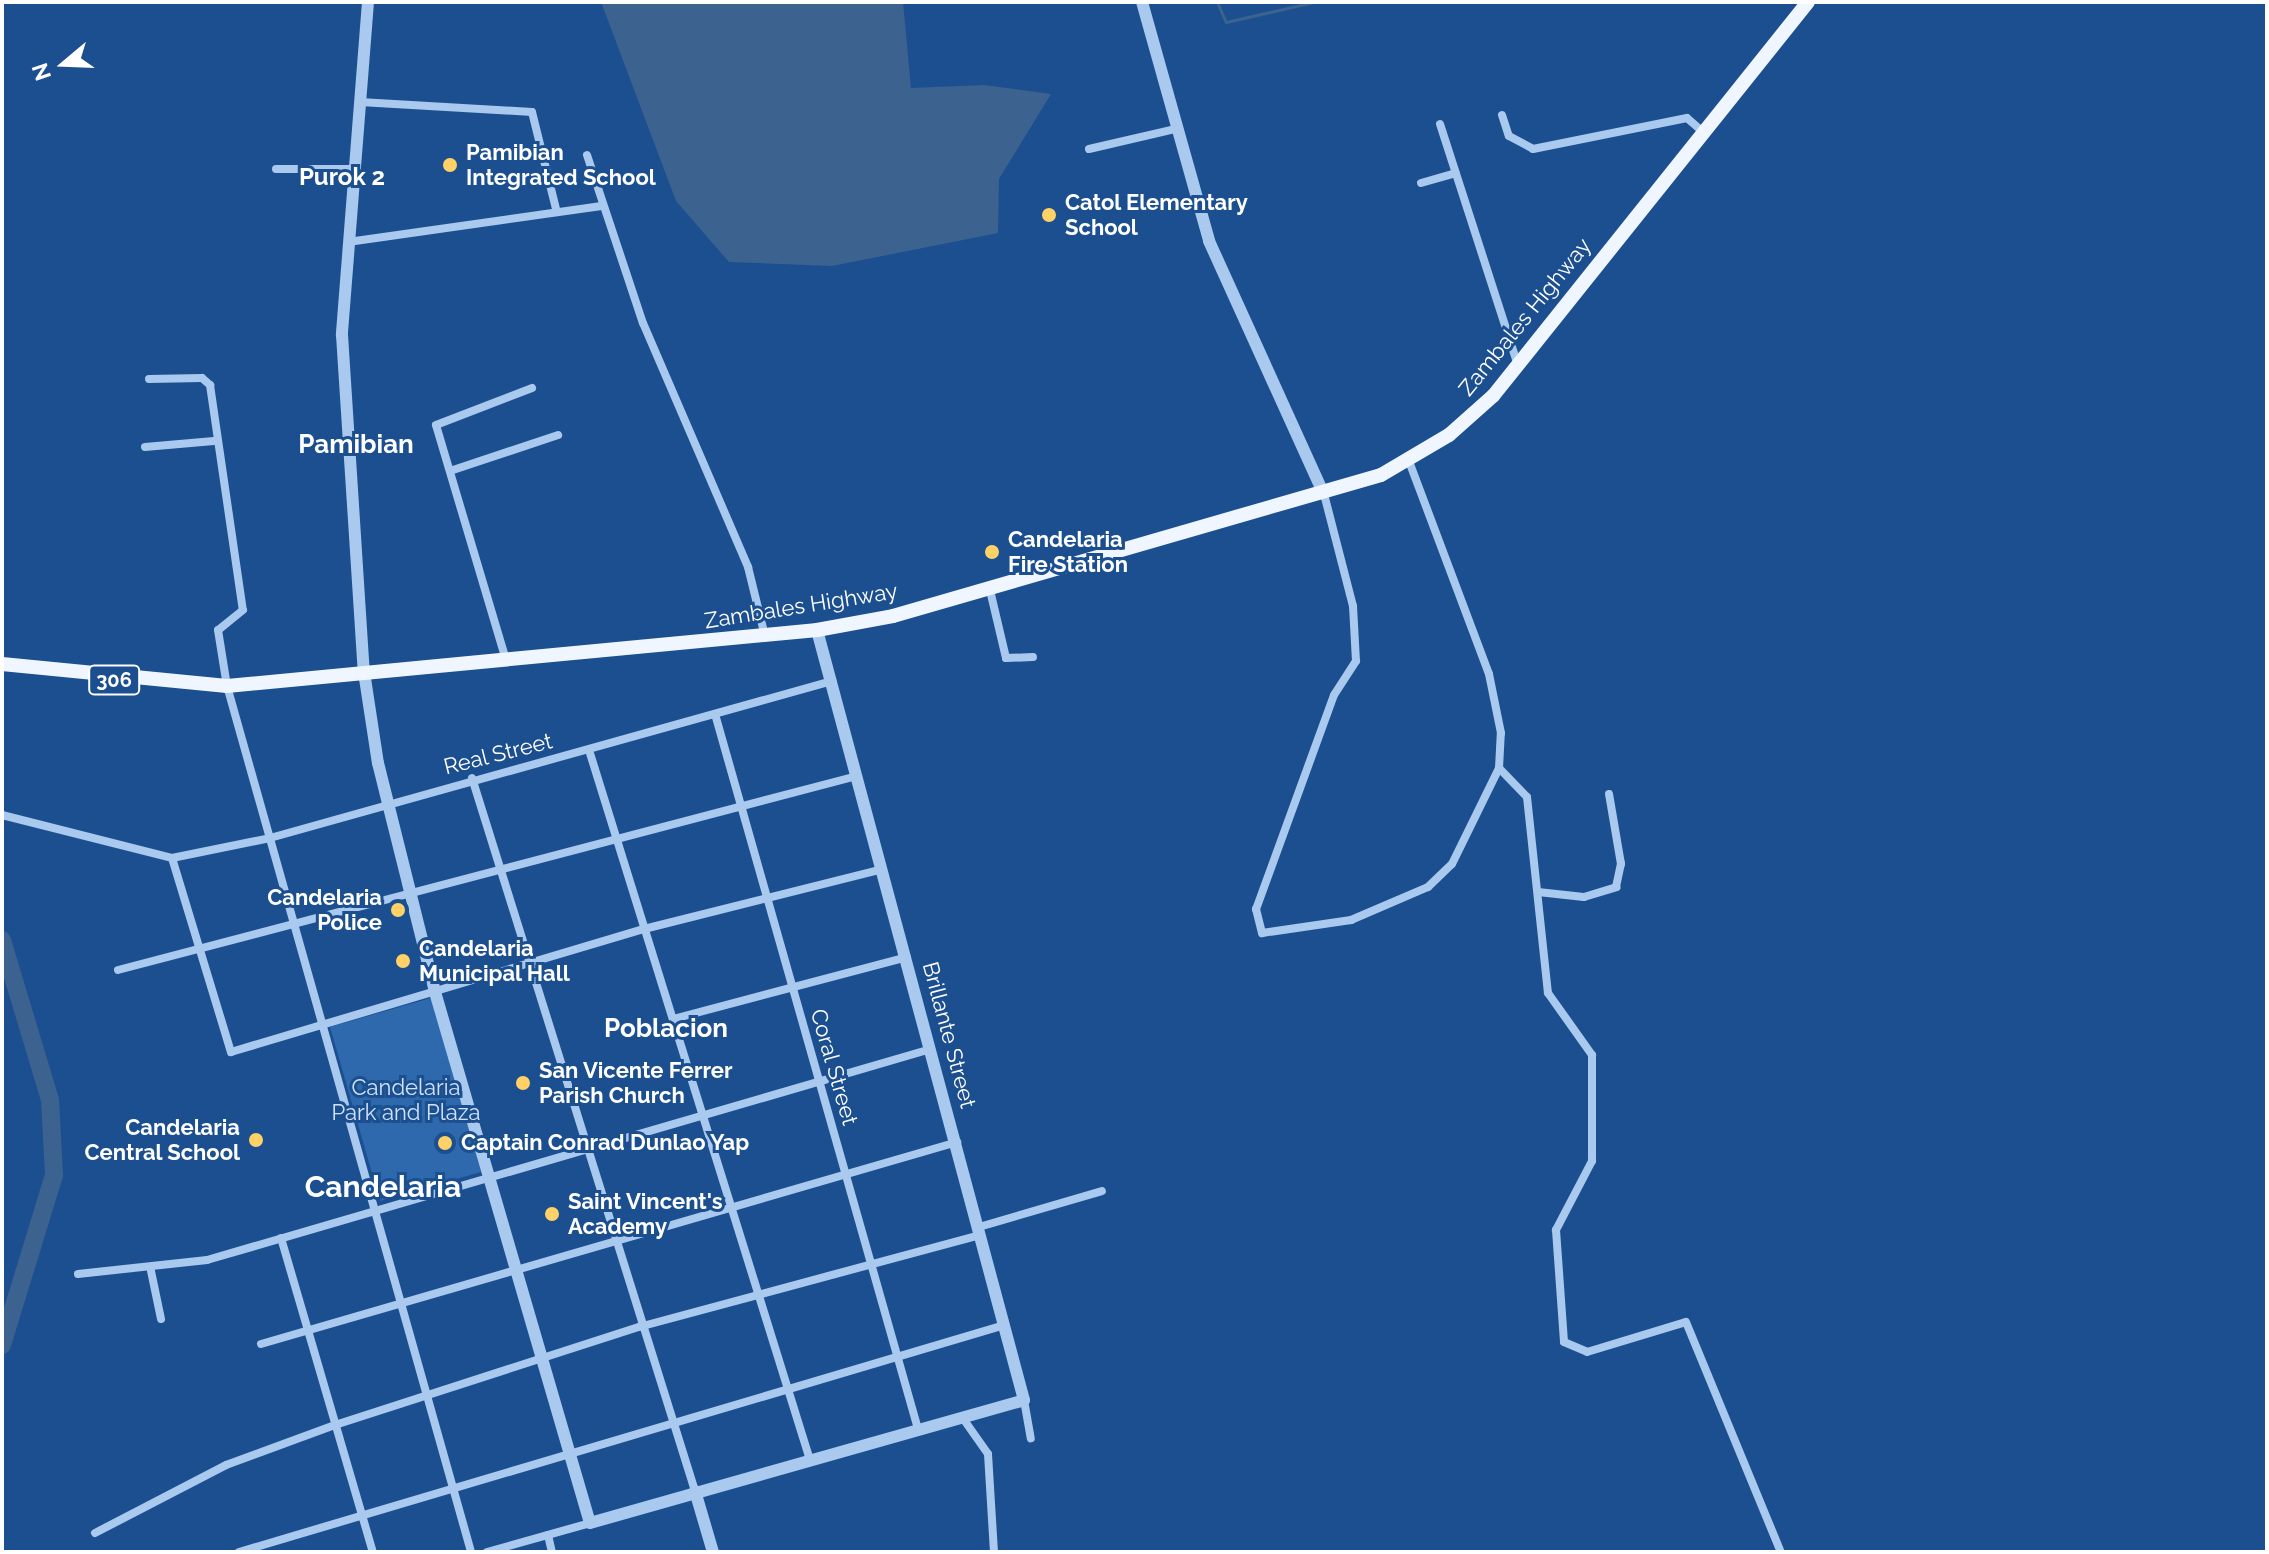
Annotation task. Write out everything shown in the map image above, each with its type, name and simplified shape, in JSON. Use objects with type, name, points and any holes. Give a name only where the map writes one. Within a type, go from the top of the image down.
[{"type":"main road","name":"Zambales Highway","points":[[2,664],[227,686],[765,637],[817,630],[989,586],[1324,494],[1409,461],[1472,416],[1518,366],[1808,2]]},
{"type":"street","points":[[368,2],[342,335],[364,672],[387,802],[435,992],[538,1358],[590,1523]]},
{"type":"street","points":[[1142,2],[1175,129],[1223,277],[1324,494],[1353,606],[1356,661],[1334,695],[1255,928],[1269,934],[1351,920],[1428,887],[1452,864],[1499,768],[1501,733],[1489,674],[1409,461]]},
{"type":"street","points":[[360,102],[532,112],[556,209]]},
{"type":"street","points":[[1502,115],[1509,136],[1533,149],[1687,118],[1703,132]]},
{"type":"street","points":[[1440,124],[1518,366]]},
{"type":"street","points":[[1089,149],[1175,129]]},
{"type":"street","points":[[587,155],[601,206],[643,323],[748,567],[765,637]]},
{"type":"street","points":[[276,169],[353,169]]},
{"type":"street","points":[[1421,183],[1456,173]]},
{"type":"street","points":[[348,242],[556,209],[601,206]]},
{"type":"street","points":[[149,379],[206,380],[243,610],[242,618],[218,630],[227,686],[429,1394],[471,1552]]},
{"type":"street","points":[[507,661],[438,422],[532,388]]},
{"type":"street","points":[[450,471],[558,435]]},
{"type":"street","points":[[145,447],[214,441]]},
{"type":"street","points":[[989,586],[1006,658],[1033,657]]},
{"type":"street","name":"Brillante Street","points":[[817,630],[1024,1400]]},
{"type":"street","name":"Real Street","points":[[172,858],[270,838],[472,778],[589,750],[832,681]]},
{"type":"street","name":"Coral Street","points":[[715,714],[918,1429]]},
{"type":"street","points":[[589,750],[810,1460]]},
{"type":"street","points":[[1499,768],[1527,797],[1548,993],[1593,1065],[1592,1161],[1556,1230],[1564,1342],[1587,1352],[1686,1322],[1781,1552]]},
{"type":"street","points":[[118,970],[499,867],[857,776]]},
{"type":"street","points":[[472,778],[639,1327],[713,1552]]},
{"type":"street","points":[[1538,892],[1584,897],[1619,883],[1609,794]]},
{"type":"street","points":[[2,815],[172,858],[231,1052],[325,1027],[644,929],[883,869]]},
{"type":"street","points":[[673,1019],[907,957]]},
{"type":"street","points":[[78,1274],[151,1271],[281,1238],[489,1179],[819,1078],[931,1049]]},
{"type":"street","points":[[261,1344],[401,1299],[957,1142]]},
{"type":"street","points":[[95,1533],[226,1465],[335,1425],[639,1327],[870,1265],[1102,1191]]},
{"type":"street","points":[[281,1238],[305,1329],[373,1552]]},
{"type":"street","points":[[151,1271],[161,1319]]},
{"type":"street","points":[[239,1552],[452,1485],[1006,1325]]},
{"type":"street","points":[[487,1552],[1024,1400],[1031,1438]]},
{"type":"street","points":[[962,1417],[988,1454],[994,1552]]},
{"type":"street","points":[[548,1535],[552,1552]]},
{"type":"green space","name":"Candelaria Park and Plaza","points":[[431,998],[481,1172],[380,1201],[330,1027]]},
{"type":"shaded area","points":[[601,2],[903,2],[911,88],[984,85],[1051,94],[999,179],[998,233],[832,266],[729,262],[676,201]]},
{"type":"waterway","points":[[1217,2],[1226,22],[1314,2]]},
{"type":"waterway","points":[[2,940],[50,1100],[54,1175],[2,1345]]},
{"type":"place","name":"Pamibian Integrated School","points":[[450,165]]},
{"type":"place","name":"Catol Elementary School","points":[[1049,215]]},
{"type":"place","name":"Candelaria Fire Station","points":[[992,552]]},
{"type":"place","name":"Candelaria Police","points":[[398,910]]},
{"type":"place","name":"Candelaria Municipal Hall","points":[[403,961]]},
{"type":"place","name":"San Vicente Ferrer Parish Church","points":[[523,1083]]},
{"type":"place","name":"Candelaria Central School","points":[[256,1140]]},
{"type":"place","name":"Captain Conrad Dunlao Yap","points":[[445,1143]]},
{"type":"place","name":"Saint Vincent's Academy","points":[[552,1214]]},
{"type":"district","name":"Purok 2","points":[[342,177]]},
{"type":"district","name":"Pamibian","points":[[356,445]]},
{"type":"district","name":"Poblacion","points":[[666,1029]]},
{"type":"district","name":"Candelaria","points":[[383,1187]]}]
